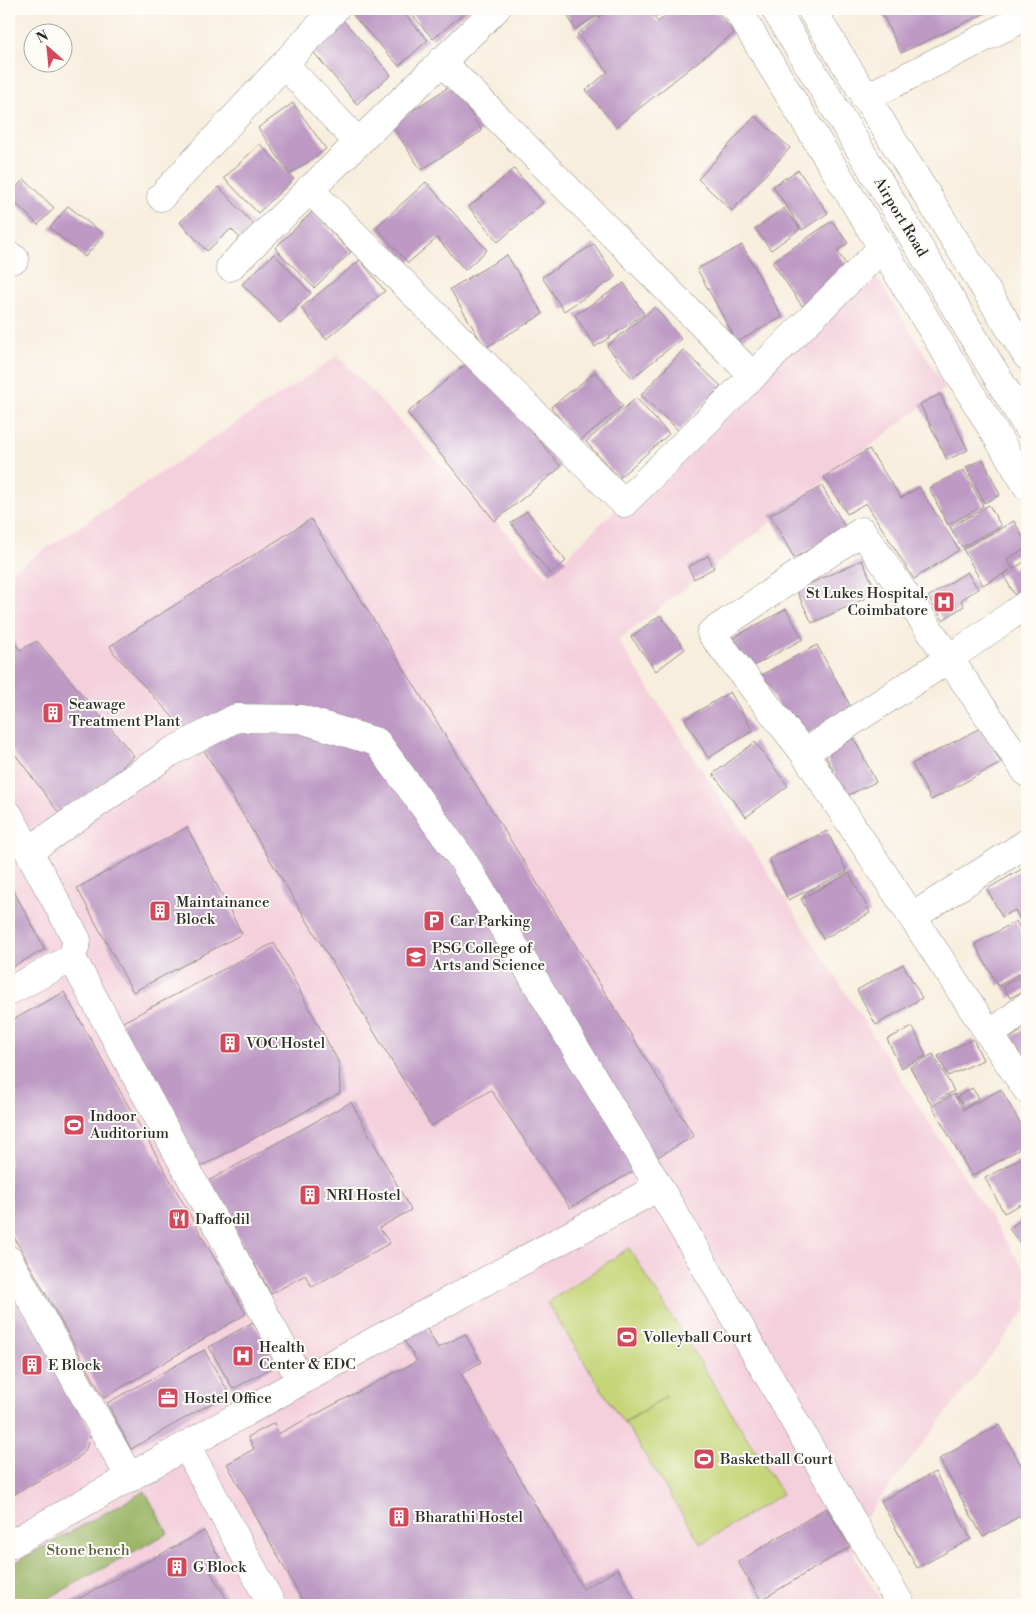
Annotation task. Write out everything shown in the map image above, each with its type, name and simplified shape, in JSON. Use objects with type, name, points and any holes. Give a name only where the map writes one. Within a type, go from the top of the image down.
[{"type":"street","points":[[161,197],[335,9]]},
{"type":"street","points":[[230,267],[496,9]]},
{"type":"street","points":[[737,9],[1027,486]]},
{"type":"street","name":"Airport Road","points":[[775,9],[1027,426]]},
{"type":"street","points":[[811,9],[1027,356]]},
{"type":"street","points":[[865,98],[1027,16]]},
{"type":"street","points":[[441,61],[753,376]]},
{"type":"street","points":[[284,64],[358,142]]},
{"type":"street","points":[[309,189],[624,503],[882,248]]},
{"type":"street","points":[[1027,773],[862,531],[711,633],[804,753],[1027,1090]]},
{"type":"street","points":[[804,753],[950,658],[1027,604]]},
{"type":"street","points":[[29,852],[168,753],[236,718],[301,719],[377,742],[462,859],[659,1186],[901,1605]]},
{"type":"street","points":[[9,815],[77,940],[72,958],[301,1382]]},
{"type":"street","points":[[912,917],[1027,843]]},
{"type":"street","points":[[9,991],[72,958]]},
{"type":"street","points":[[990,1034],[1027,1006]]},
{"type":"street","points":[[9,1545],[301,1382],[659,1186]]},
{"type":"street","points":[[12,1274],[130,1478]]},
{"type":"street","points":[[187,1447],[272,1605]]},
{"type":"shaded area","name":"PSG College of Arts and Science","points":[[868,263],[946,388],[618,640],[1027,1274],[1027,1309],[857,1529],[854,1556],[883,1605],[9,1605],[9,573],[338,356],[547,576]]},
{"type":"green space","points":[[629,1248],[782,1494],[701,1544],[625,1423],[667,1396],[623,1423],[547,1303]]},
{"type":"green space","name":"Stone bench","points":[[145,1491],[168,1533],[36,1605],[9,1605],[9,1566]]},
{"type":"building","points":[[347,9],[400,9],[428,40],[399,66]]},
{"type":"building","points":[[407,9],[469,9],[433,39]]},
{"type":"building","points":[[564,9],[600,9],[602,13],[575,29]]},
{"type":"building","points":[[609,9],[647,9],[658,22],[674,9],[715,9],[734,33],[616,127],[586,90],[608,72],[577,34]]},
{"type":"building","points":[[651,9],[667,9],[657,17]]},
{"type":"building","points":[[880,9],[994,9],[901,53]]},
{"type":"building","points":[[343,20],[391,75],[357,104],[310,48]]},
{"type":"building","points":[[452,85],[482,131],[421,170],[391,124]]},
{"type":"building","points":[[293,103],[326,149],[290,174],[258,128]]},
{"type":"building","points":[[755,116],[790,148],[732,211],[698,179]]},
{"type":"building","points":[[260,144],[294,179],[258,213],[224,178]]},
{"type":"building","points":[[514,169],[543,203],[498,242],[469,207]]},
{"type":"building","points":[[798,170],[828,213],[802,230],[773,186]]},
{"type":"building","points":[[24,179],[54,208],[38,225],[9,197]]},
{"type":"building","points":[[426,182],[487,250],[465,270],[437,238],[408,263],[376,227]]},
{"type":"building","points":[[219,187],[254,225],[240,238],[231,229],[207,251],[180,222]]},
{"type":"building","points":[[68,206],[104,235],[85,257],[50,228]]},
{"type":"building","points":[[784,208],[800,229],[771,250],[755,229]]},
{"type":"building","points":[[312,212],[351,252],[314,288],[275,248]]},
{"type":"building","points":[[832,221],[848,243],[837,251],[851,272],[802,306],[772,262]]},
{"type":"building","points":[[594,244],[616,277],[564,311],[542,277]]},
{"type":"building","points":[[742,245],[782,317],[737,342],[697,269]]},
{"type":"building","points":[[274,254],[311,293],[280,323],[242,284]]},
{"type":"building","points":[[507,255],[543,314],[485,348],[450,289]]},
{"type":"building","points":[[360,260],[385,291],[326,339],[301,308]]},
{"type":"building","points":[[624,283],[644,314],[595,347],[575,315]]},
{"type":"building","points":[[655,307],[681,339],[632,378],[607,346]]},
{"type":"building","points":[[683,350],[721,386],[679,431],[641,395]]},
{"type":"building","points":[[472,359],[561,467],[495,521],[407,413]]},
{"type":"building","points":[[595,372],[623,406],[578,442],[551,407]]},
{"type":"building","points":[[940,394],[968,450],[947,460],[920,404]]},
{"type":"building","points":[[636,398],[669,434],[619,478],[586,442]]},
{"type":"building","points":[[869,449],[901,498],[919,487],[959,550],[914,579],[866,503],[847,514],[824,477]]},
{"type":"building","points":[[983,459],[1000,495],[984,503],[966,467]]},
{"type":"building","points":[[964,470],[983,506],[948,525],[929,488]]},
{"type":"building","points":[[822,486],[846,529],[794,558],[770,515]]},
{"type":"building","points":[[989,505],[1001,526],[962,547],[950,527]]},
{"type":"building","points":[[527,511],[566,561],[550,574],[511,523]]},
{"type":"building","name":"Car Parking","points":[[311,519],[694,1136],[570,1208],[491,1090],[431,1126],[205,752],[114,653],[110,646]]},
{"type":"building","points":[[1014,521],[1027,544],[1027,548],[1007,559],[1013,569],[1027,560],[1027,587],[1015,595],[1003,575],[1010,570],[983,585],[963,549]]},
{"type":"building","points":[[708,556],[714,568],[694,579],[688,567]]},
{"type":"building","points":[[862,560],[877,593],[812,623],[796,590]]},
{"type":"building","points":[[967,572],[978,589],[961,600],[964,606],[943,620],[928,597]]},
{"type":"building","points":[[786,609],[803,639],[746,670],[729,640]]},
{"type":"building","points":[[660,615],[685,649],[656,671],[631,637]]},
{"type":"building","name":"Seawage Treatment Plant","points":[[9,635],[20,650],[37,641],[134,756],[103,784],[59,813],[9,746]]},
{"type":"building","points":[[817,645],[852,709],[806,735],[796,718],[787,723],[761,675]]},
{"type":"building","points":[[730,692],[753,731],[708,758],[685,719]]},
{"type":"building","points":[[982,727],[1001,763],[931,800],[912,764]]},
{"type":"building","points":[[854,738],[876,782],[846,796],[824,753]]},
{"type":"building","points":[[755,742],[788,786],[746,817],[713,774]]},
{"type":"building","name":"Maintainance Block","points":[[187,827],[242,934],[133,992],[77,888]]},
{"type":"building","points":[[827,831],[847,872],[788,900],[769,859]]},
{"type":"building","points":[[1027,866],[1027,933],[1015,910],[1002,917],[987,889]]},
{"type":"building","points":[[849,873],[870,913],[823,939],[801,899]]},
{"type":"building","points":[[9,882],[45,949],[9,969]]},
{"type":"building","points":[[1016,921],[1027,942],[1027,970],[998,986],[975,944]]},
{"type":"building","name":"VOC Hostel","points":[[274,943],[339,1063],[340,1093],[198,1168],[121,1023]]},
{"type":"building","points":[[903,964],[922,998],[876,1025],[857,990]]},
{"type":"building","points":[[1027,973],[1027,989],[1010,998],[1003,986]]},
{"type":"building","name":"Indoor Auditorium","points":[[64,992],[246,1314],[104,1398],[9,1228],[9,1022]]},
{"type":"building","points":[[913,1027],[926,1056],[901,1068],[887,1039]]},
{"type":"building","points":[[1027,1027],[1027,1072],[1006,1041]]},
{"type":"building","points":[[973,1039],[983,1060],[948,1076],[938,1056]]},
{"type":"building","points":[[933,1054],[954,1091],[931,1104],[910,1067]]},
{"type":"building","points":[[972,1088],[979,1098],[965,1108],[957,1097]]},
{"type":"building","points":[[1001,1089],[1027,1136],[1027,1145],[972,1176],[932,1106],[954,1094],[963,1110]]},
{"type":"building","name":"NRI Hostel","points":[[351,1102],[411,1210],[379,1228],[390,1243],[312,1287],[305,1275],[271,1294],[208,1181]]},
{"type":"building","points":[[1027,1155],[1027,1201],[1004,1213],[985,1178]]},
{"type":"building","points":[[1027,1215],[1027,1252],[1009,1229]]},
{"type":"building","name":"E Block","points":[[19,1296],[91,1432],[86,1449],[77,1459],[9,1497],[9,1298]]},
{"type":"building","name":"Health Center & EDC","points":[[253,1322],[277,1365],[233,1389],[209,1347]]},
{"type":"building","name":"Bharathi Hostel","points":[[425,1326],[438,1348],[465,1334],[481,1362],[461,1374],[583,1589],[618,1569],[636,1602],[629,1605],[305,1605],[227,1464],[254,1449],[248,1437],[274,1423],[278,1434],[417,1361],[402,1337]]},
{"type":"building","name":"Hostel Office","points":[[204,1350],[229,1393],[131,1449],[107,1403]]},
{"type":"building","points":[[999,1425],[1027,1476],[1027,1512],[983,1537],[939,1459]]},
{"type":"building","points":[[935,1472],[971,1539],[917,1568],[881,1501]]},
{"type":"building","points":[[826,1508],[850,1547],[761,1600],[738,1562]]},
{"type":"building","name":"G Block","points":[[204,1531],[223,1564],[210,1571],[230,1605],[67,1605]]},
{"type":"place","name":"St Lukes Hospital, Coimbatore","points":[[944,602]]},
{"type":"place","name":"Seawage Treatment Plant","points":[[53,713]]},
{"type":"place","name":"Maintainance Block","points":[[160,911]]},
{"type":"place","name":"Car Parking","points":[[434,921]]},
{"type":"place","name":"PSG College of Arts and Science","points":[[416,957]]},
{"type":"place","name":"VOC Hostel","points":[[230,1043]]},
{"type":"place","name":"Indoor Auditorium","points":[[74,1125]]},
{"type":"place","name":"NRI Hostel","points":[[310,1195]]},
{"type":"place","name":"Daffodil","points":[[179,1219]]},
{"type":"place","name":"Volleyball Court","points":[[627,1337]]},
{"type":"place","name":"Health Center & EDC","points":[[243,1356]]},
{"type":"place","name":"E Block","points":[[32,1365]]},
{"type":"place","name":"Hostel Office","points":[[168,1398]]},
{"type":"place","name":"Basketball Court","points":[[704,1459]]},
{"type":"place","name":"Bharathi Hostel","points":[[399,1517]]},
{"type":"place","name":"G Block","points":[[177,1567]]}]
